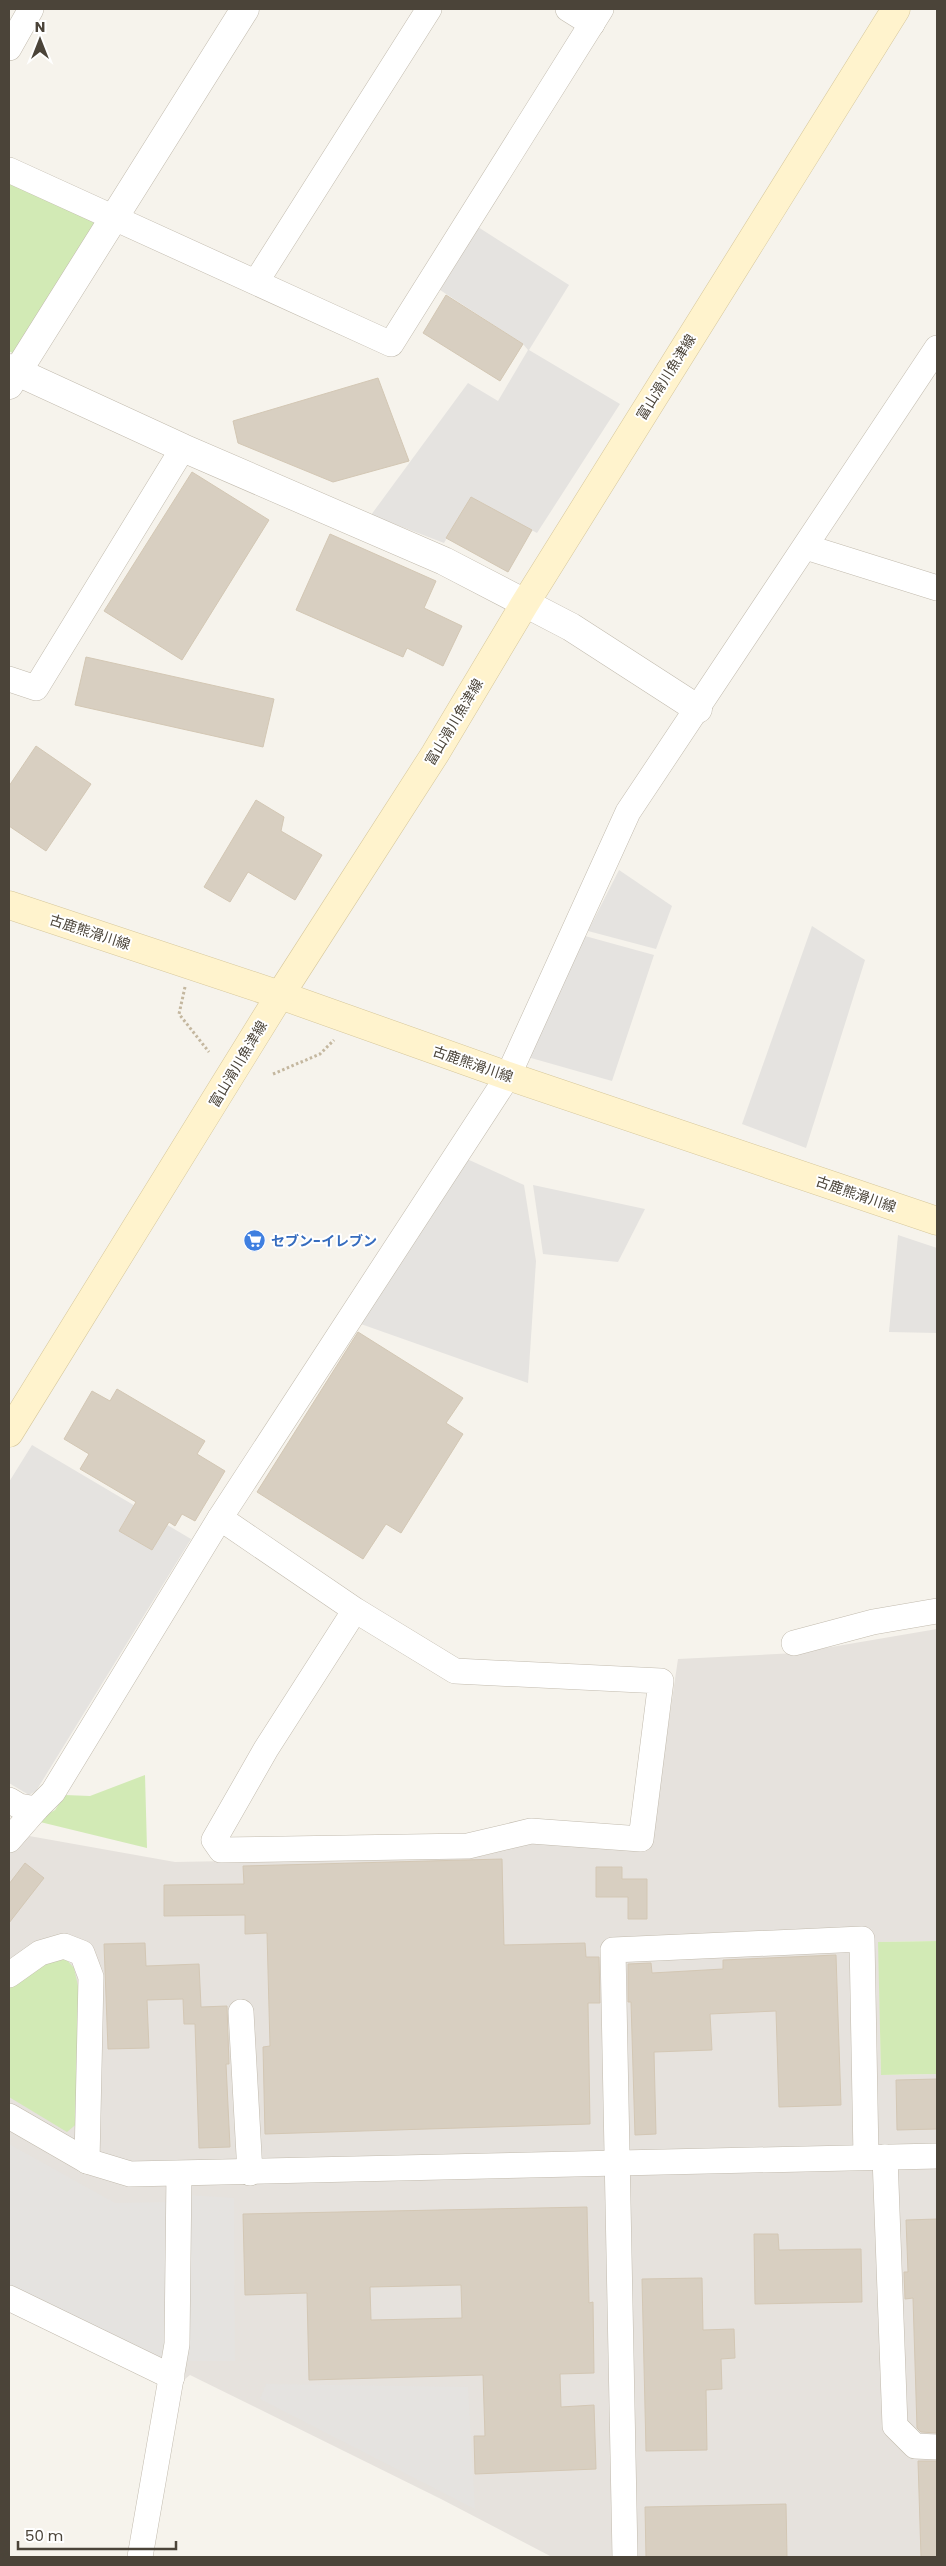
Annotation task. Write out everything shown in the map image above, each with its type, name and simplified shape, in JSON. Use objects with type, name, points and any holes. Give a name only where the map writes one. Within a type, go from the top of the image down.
[{"type":"main road","name":"富山滑川魚津線","points":[[9,1433],[280,995],[435,754],[524,605],[896,9]]},
{"type":"main road","name":"古鹿熊滑川線","points":[[9,905],[280,995],[508,1076],[937,1221]]},
{"type":"street","points":[[9,48],[31,9]]},
{"type":"street","points":[[245,9],[11,375],[444,562],[524,605],[570,627],[698,709]]},
{"type":"street","points":[[256,282],[429,9]]},
{"type":"street","points":[[9,170],[391,344],[597,16],[568,9]]},
{"type":"street","points":[[9,1840],[53,1792],[220,1518],[508,1076],[628,812],[937,348]]},
{"type":"street","points":[[9,679],[36,688],[183,448]]},
{"type":"street","points":[[806,547],[937,588]]},
{"type":"street","points":[[220,1518],[355,1610],[456,1671],[660,1681],[641,1839],[531,1831],[468,1846],[221,1850],[214,1840],[266,1749],[355,1610]]},
{"type":"street","points":[[794,1644],[873,1622],[937,1611]]},
{"type":"street","points":[[9,1800],[19,1806],[36,1809]]},
{"type":"street","points":[[625,2557],[613,1950],[862,1940],[895,2426],[915,2446],[937,2447]]},
{"type":"street","points":[[9,1975],[40,1953],[64,1946],[82,1953],[91,1977],[87,2161]]},
{"type":"street","points":[[241,2012],[250,2173]]},
{"type":"street","points":[[9,2116],[87,2161],[130,2174],[250,2173],[937,2156]]},
{"type":"street","points":[[140,2557],[178,2344],[179,2174]]},
{"type":"street","points":[[9,2298],[172,2377]]},
{"type":"path","points":[[186,984],[179,1014],[210,1052]]},
{"type":"path","points":[[273,1074],[320,1054],[334,1040]]},
{"type":"shaded area","points":[[478,227],[569,285],[529,350],[620,404],[537,533],[471,497],[444,543],[371,515],[468,383],[498,401],[528,350],[523,344],[440,290]]},
{"type":"shaded area","points":[[619,870],[672,906],[656,949],[588,931]]},
{"type":"shaded area","points":[[812,926],[865,960],[806,1148],[742,1124]]},
{"type":"shaded area","points":[[585,936],[654,955],[612,1081],[524,1056]]},
{"type":"shaded area","points":[[467,1159],[524,1185],[536,1261],[528,1383],[358,1323]]},
{"type":"shaded area","points":[[533,1185],[645,1209],[618,1262],[543,1254]]},
{"type":"shaded area","points":[[898,1235],[937,1248],[937,1333],[889,1332]]},
{"type":"shaded area","points":[[32,1445],[191,1539],[36,1791],[29,1795],[9,1783],[9,1482]],"holes":[[[125,1520],[158,1540],[152,1550],[119,1531]]]},
{"type":"shaded area","points":[[937,1629],[937,1941],[879,1942],[881,2075],[937,2074],[937,2557],[552,2557],[441,2499],[190,2375],[179,2384],[9,2305],[9,1844],[18,1834],[175,1862],[482,1856],[529,1843],[650,1848],[678,1659],[796,1653]]},
{"type":"shaded area","points":[[9,2144],[115,2203],[170,2202],[166,2365],[9,2288]]},
{"type":"shaded area","points":[[188,2195],[234,2198],[235,2361],[187,2361]]},
{"type":"shaded area","points":[[266,2384],[468,2387],[475,2509],[260,2399]]},
{"type":"green space","points":[[9,182],[97,223],[14,354],[9,351]]},
{"type":"green space","points":[[145,1775],[147,1848],[36,1821],[55,1810],[65,1795],[90,1796]]},
{"type":"green space","points":[[937,1941],[937,2074],[881,2075],[878,1942]]},
{"type":"green space","points":[[51,1958],[65,1958],[74,1968],[78,1986],[80,2121],[67,2132],[9,2097],[9,1989]]},
{"type":"building","points":[[446,295],[523,344],[500,381],[423,333]]},
{"type":"building","points":[[378,378],[409,461],[333,482],[238,443],[233,421]]},
{"type":"building","points":[[192,472],[269,520],[182,660],[104,611]]},
{"type":"building","points":[[471,497],[532,530],[508,572],[446,538]]},
{"type":"building","points":[[330,534],[436,581],[424,608],[462,626],[443,666],[407,648],[403,657],[296,610]]},
{"type":"building","points":[[86,657],[274,699],[263,747],[75,705]]},
{"type":"building","points":[[36,746],[91,784],[46,851],[9,826],[9,786]]},
{"type":"building","points":[[256,800],[284,817],[281,831],[322,855],[295,900],[248,872],[230,902],[204,887]]},
{"type":"building","points":[[358,1332],[463,1398],[446,1423],[463,1434],[401,1533],[386,1524],[363,1559],[257,1492]]},
{"type":"building","points":[[117,1389],[205,1441],[197,1454],[225,1471],[195,1521],[182,1514],[175,1526],[169,1522],[152,1550],[119,1531],[136,1502],[80,1469],[89,1454],[64,1439],[92,1391],[110,1401]]},
{"type":"building","points":[[502,1859],[504,1945],[585,1943],[586,1957],[599,1957],[600,2003],[588,2003],[590,2124],[265,2134],[263,2047],[270,2046],[267,1933],[245,1934],[245,1915],[164,1916],[164,1885],[244,1884],[243,1866]]},
{"type":"building","points":[[25,1863],[44,1878],[9,1923],[9,1884]]},
{"type":"building","points":[[596,1867],[622,1867],[622,1879],[647,1879],[647,1919],[628,1919],[628,1897],[596,1897]]},
{"type":"building","points":[[145,1943],[146,1966],[199,1964],[201,2007],[227,2006],[229,2064],[226,2064],[230,2147],[199,2148],[195,2024],[184,2024],[183,1999],[147,2000],[149,2048],[108,2049],[104,1944]]},
{"type":"building","points":[[836,1955],[841,2105],[779,2107],[776,2011],[710,2014],[712,2050],[654,2052],[656,2134],[635,2135],[631,2002],[628,2002],[628,1964],[651,1963],[652,1973],[723,1969],[723,1960]]},
{"type":"building","points":[[937,2079],[937,2129],[897,2130],[896,2080]]},
{"type":"building","points":[[587,2207],[589,2303],[593,2302],[594,2373],[560,2374],[561,2407],[594,2405],[596,2469],[475,2474],[474,2436],[485,2436],[483,2375],[309,2380],[307,2293],[245,2295],[243,2214]],"holes":[[[461,2285],[462,2318],[371,2320],[370,2287]]]},
{"type":"building","points":[[937,2219],[937,2433],[921,2432],[917,2428],[913,2298],[905,2299],[904,2272],[908,2272],[906,2220]]},
{"type":"building","points":[[754,2234],[778,2234],[779,2250],[861,2249],[862,2302],[755,2304]]},
{"type":"building","points":[[702,2278],[703,2330],[734,2329],[735,2358],[721,2359],[722,2389],[706,2390],[707,2450],[646,2451],[642,2279]]},
{"type":"building","points":[[918,2461],[937,2461],[937,2557],[921,2557]]},
{"type":"building","points":[[786,2504],[787,2557],[646,2557],[645,2507]]},
{"type":"place","name":"セブン-イレブン","points":[[255,1241]]}]
